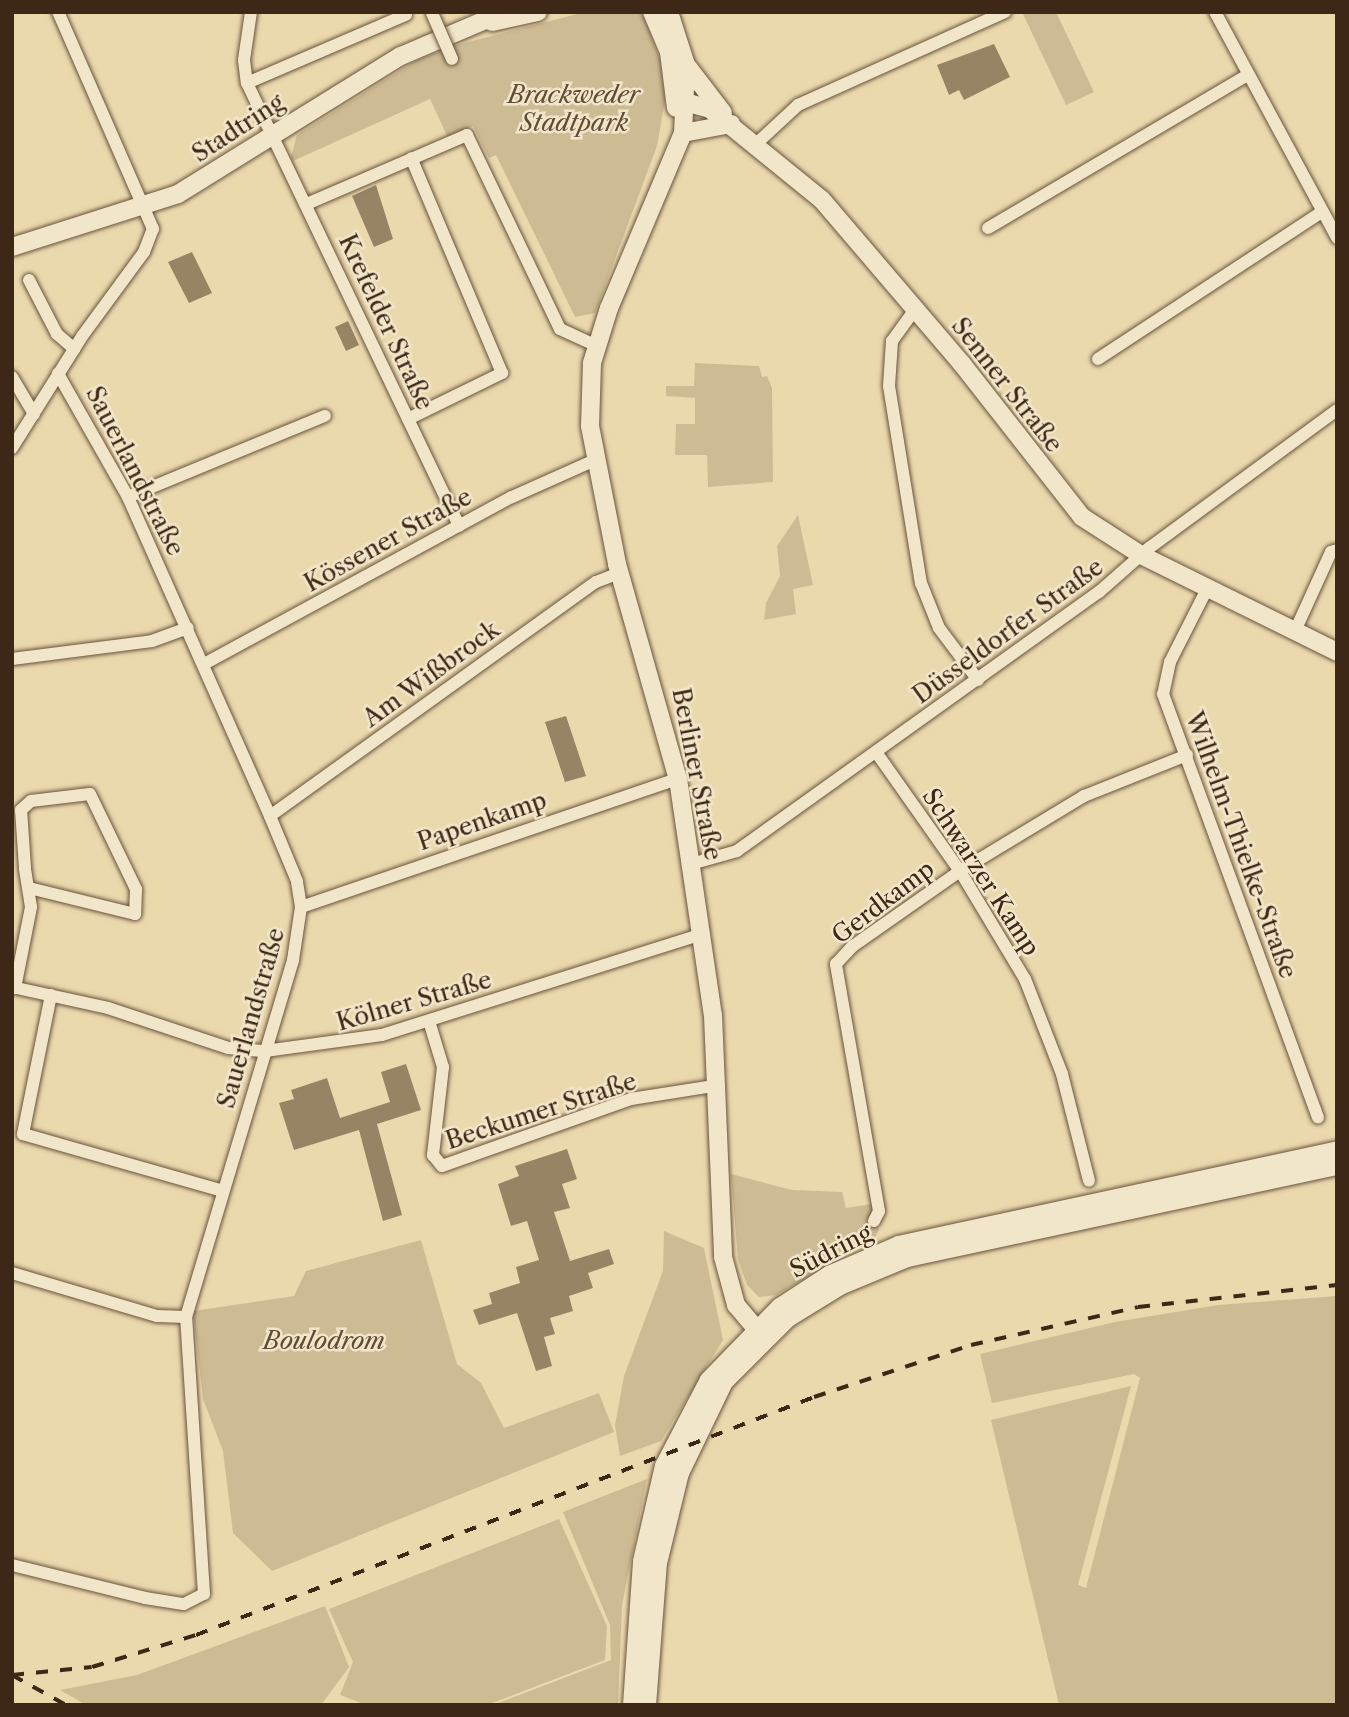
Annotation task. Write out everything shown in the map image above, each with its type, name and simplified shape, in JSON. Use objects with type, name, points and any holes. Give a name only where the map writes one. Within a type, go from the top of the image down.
[{"type":"street","points":[[12,448],[74,349],[144,252],[153,229],[146,206],[58,12]]},
{"type":"street","points":[[251,12],[244,60],[247,83],[406,15]]},
{"type":"street","points":[[432,12],[452,59]]},
{"type":"street","name":"Stadtring","points":[[12,247],[146,206],[190,188],[401,56],[504,12]]},
{"type":"street","name":"Stadtring","points":[[478,24],[538,12]]},
{"type":"street","name":"Berliner Straße","points":[[652,12],[669,52],[682,101],[643,223],[597,346],[589,386],[595,460],[620,573],[678,779],[719,1085],[723,1257],[736,1305],[759,1333]]},
{"type":"street","name":"Berliner Straße","points":[[643,223],[683,133],[682,101],[686,65],[669,12]]},
{"type":"street","points":[[757,143],[797,105],[1005,12]]},
{"type":"street","points":[[1215,12],[1246,76],[1337,238]]},
{"type":"street","points":[[683,133],[731,124],[686,65]]},
{"type":"street","points":[[988,228],[1246,76]]},
{"type":"street","name":"Krefelder Straße","points":[[247,83],[271,137],[309,203],[458,526]]},
{"type":"street","name":"Senner Straße","points":[[682,101],[731,124],[757,143],[822,201],[916,309],[1072,509],[1141,555],[1337,652]]},
{"type":"street","points":[[309,203],[467,135],[560,329],[597,346]]},
{"type":"street","points":[[408,419],[502,373],[411,158]]},
{"type":"street","points":[[1098,359],[1321,212]]},
{"type":"street","points":[[29,280],[57,334],[74,349]]},
{"type":"street","points":[[916,309],[892,341],[889,386],[921,583],[939,628],[978,680]]},
{"type":"street","name":"Sauerlandstraße","points":[[12,1565],[145,1598],[184,1604],[204,1594],[186,1317],[293,960],[301,908],[297,881],[271,816],[128,496],[58,374]]},
{"type":"street","points":[[12,377],[34,414]]},
{"type":"street","name":"Düsseldorfer Straße","points":[[691,864],[737,850],[978,680],[1337,410]]},
{"type":"street","points":[[128,496],[325,416]]},
{"type":"street","name":"Kössener Straße","points":[[204,664],[458,526],[595,460]]},
{"type":"street","points":[[1295,632],[1331,552],[1337,550]]},
{"type":"street","name":"Am Wißbrock","points":[[271,816],[585,590],[620,573]]},
{"type":"street","name":"Wilhelm-Thielke-Straße","points":[[1207,589],[1164,678],[1163,694],[1318,1118]]},
{"type":"street","points":[[12,659],[152,641],[188,628]]},
{"type":"street","name":"Schwarzer Kamp","points":[[876,752],[960,871],[1010,951],[1048,1030],[1089,1181]]},
{"type":"street","name":"Gerdkamp","points":[[874,1221],[879,1211],[876,1185],[836,964],[853,946],[960,871],[1104,784],[1186,755]]},
{"type":"street","name":"Papenkamp","points":[[301,908],[678,779]]},
{"type":"street","points":[[14,987],[30,918],[25,804],[90,794],[136,889],[135,914],[29,888]]},
{"type":"street","name":"Kölner Straße","points":[[14,987],[108,1008],[228,1048],[265,1051],[354,1042],[700,935]]},
{"type":"street","points":[[51,996],[23,1133],[223,1191]]},
{"type":"street","name":"Beckumer Straße","points":[[429,1021],[443,1067],[433,1155],[442,1166],[631,1099],[719,1085]]},
{"type":"street","name":"Südring","points":[[632,1705],[642,1561],[664,1466],[697,1398],[759,1333],[829,1275],[899,1245],[1337,1150]]},
{"type":"street","name":"Südring","points":[[647,1705],[657,1563],[680,1473],[710,1404],[759,1333],[840,1286],[907,1258],[1337,1166]]},
{"type":"street","points":[[12,1273],[157,1316],[186,1317]]},
{"type":"green space","name":"Brackweder Stadtpark","points":[[585,12],[642,12],[660,60],[665,100],[657,146],[595,313],[575,317],[496,155],[489,158],[473,126],[448,138],[430,99],[293,161],[291,157],[297,135],[415,61],[457,45]]},
{"type":"green space","points":[[1056,12],[1094,92],[1066,105],[1023,14]]},
{"type":"green space","points":[[695,363],[759,366],[762,377],[767,376],[772,388],[773,482],[708,487],[707,455],[675,455],[676,424],[695,424],[695,398],[666,396],[666,386],[694,386]]},
{"type":"green space","points":[[798,515],[813,585],[793,589],[796,614],[764,620],[766,603],[780,576],[777,546]]},
{"type":"green space","points":[[731,1174],[792,1190],[842,1192],[846,1208],[872,1204],[879,1230],[874,1239],[776,1295],[759,1297],[747,1285],[738,1259]]},
{"type":"green space","points":[[664,1231],[704,1248],[723,1340],[661,1441],[620,1456],[615,1425],[624,1376],[663,1271]]},
{"type":"green space","name":"Boulodrom","points":[[421,1240],[457,1364],[481,1383],[504,1428],[599,1393],[614,1432],[272,1571],[233,1533],[223,1451],[203,1399],[193,1311],[294,1296],[306,1271]]},
{"type":"green space","points":[[1337,1296],[1337,1705],[1059,1705],[991,1420],[1131,1386],[1078,1585],[1086,1588],[1140,1378],[1134,1374],[992,1403],[980,1354],[1115,1322],[1218,1305]]},
{"type":"green space","points":[[647,1479],[622,1605],[618,1705],[493,1705],[611,1660],[610,1625],[563,1512]]},
{"type":"green space","points":[[559,1519],[607,1626],[605,1660],[487,1705],[366,1705],[340,1695],[353,1662],[329,1609]]},
{"type":"green space","points":[[325,1606],[349,1667],[321,1705],[86,1705],[60,1690],[137,1675]]},
{"type":"building","points":[[994,44],[1010,77],[964,100],[959,90],[949,95],[937,65]]},
{"type":"building","points":[[376,185],[393,239],[374,247],[352,196]]},
{"type":"building","points":[[192,252],[212,293],[189,303],[168,262]]},
{"type":"building","points":[[348,321],[359,345],[346,351],[335,327]]},
{"type":"building","points":[[566,716],[586,776],[565,782],[545,722]]},
{"type":"building","points":[[406,1064],[421,1110],[377,1124],[402,1215],[383,1221],[359,1130],[294,1150],[279,1103],[294,1099],[291,1090],[327,1078],[340,1118],[390,1102],[381,1072]]},
{"type":"building","points":[[567,1149],[577,1179],[562,1184],[570,1208],[554,1212],[570,1261],[609,1249],[614,1264],[588,1273],[593,1288],[569,1296],[573,1311],[550,1318],[555,1334],[544,1337],[552,1366],[536,1371],[517,1313],[479,1325],[473,1310],[492,1304],[489,1293],[520,1283],[516,1267],[539,1260],[527,1221],[511,1226],[498,1184],[519,1176],[515,1166]]},
{"type":"railway","points":[[12,1675],[92,1667],[196,1635],[814,1397],[971,1345],[1138,1307],[1337,1285]]},
{"type":"railway","points":[[12,1675],[66,1705]]}]
